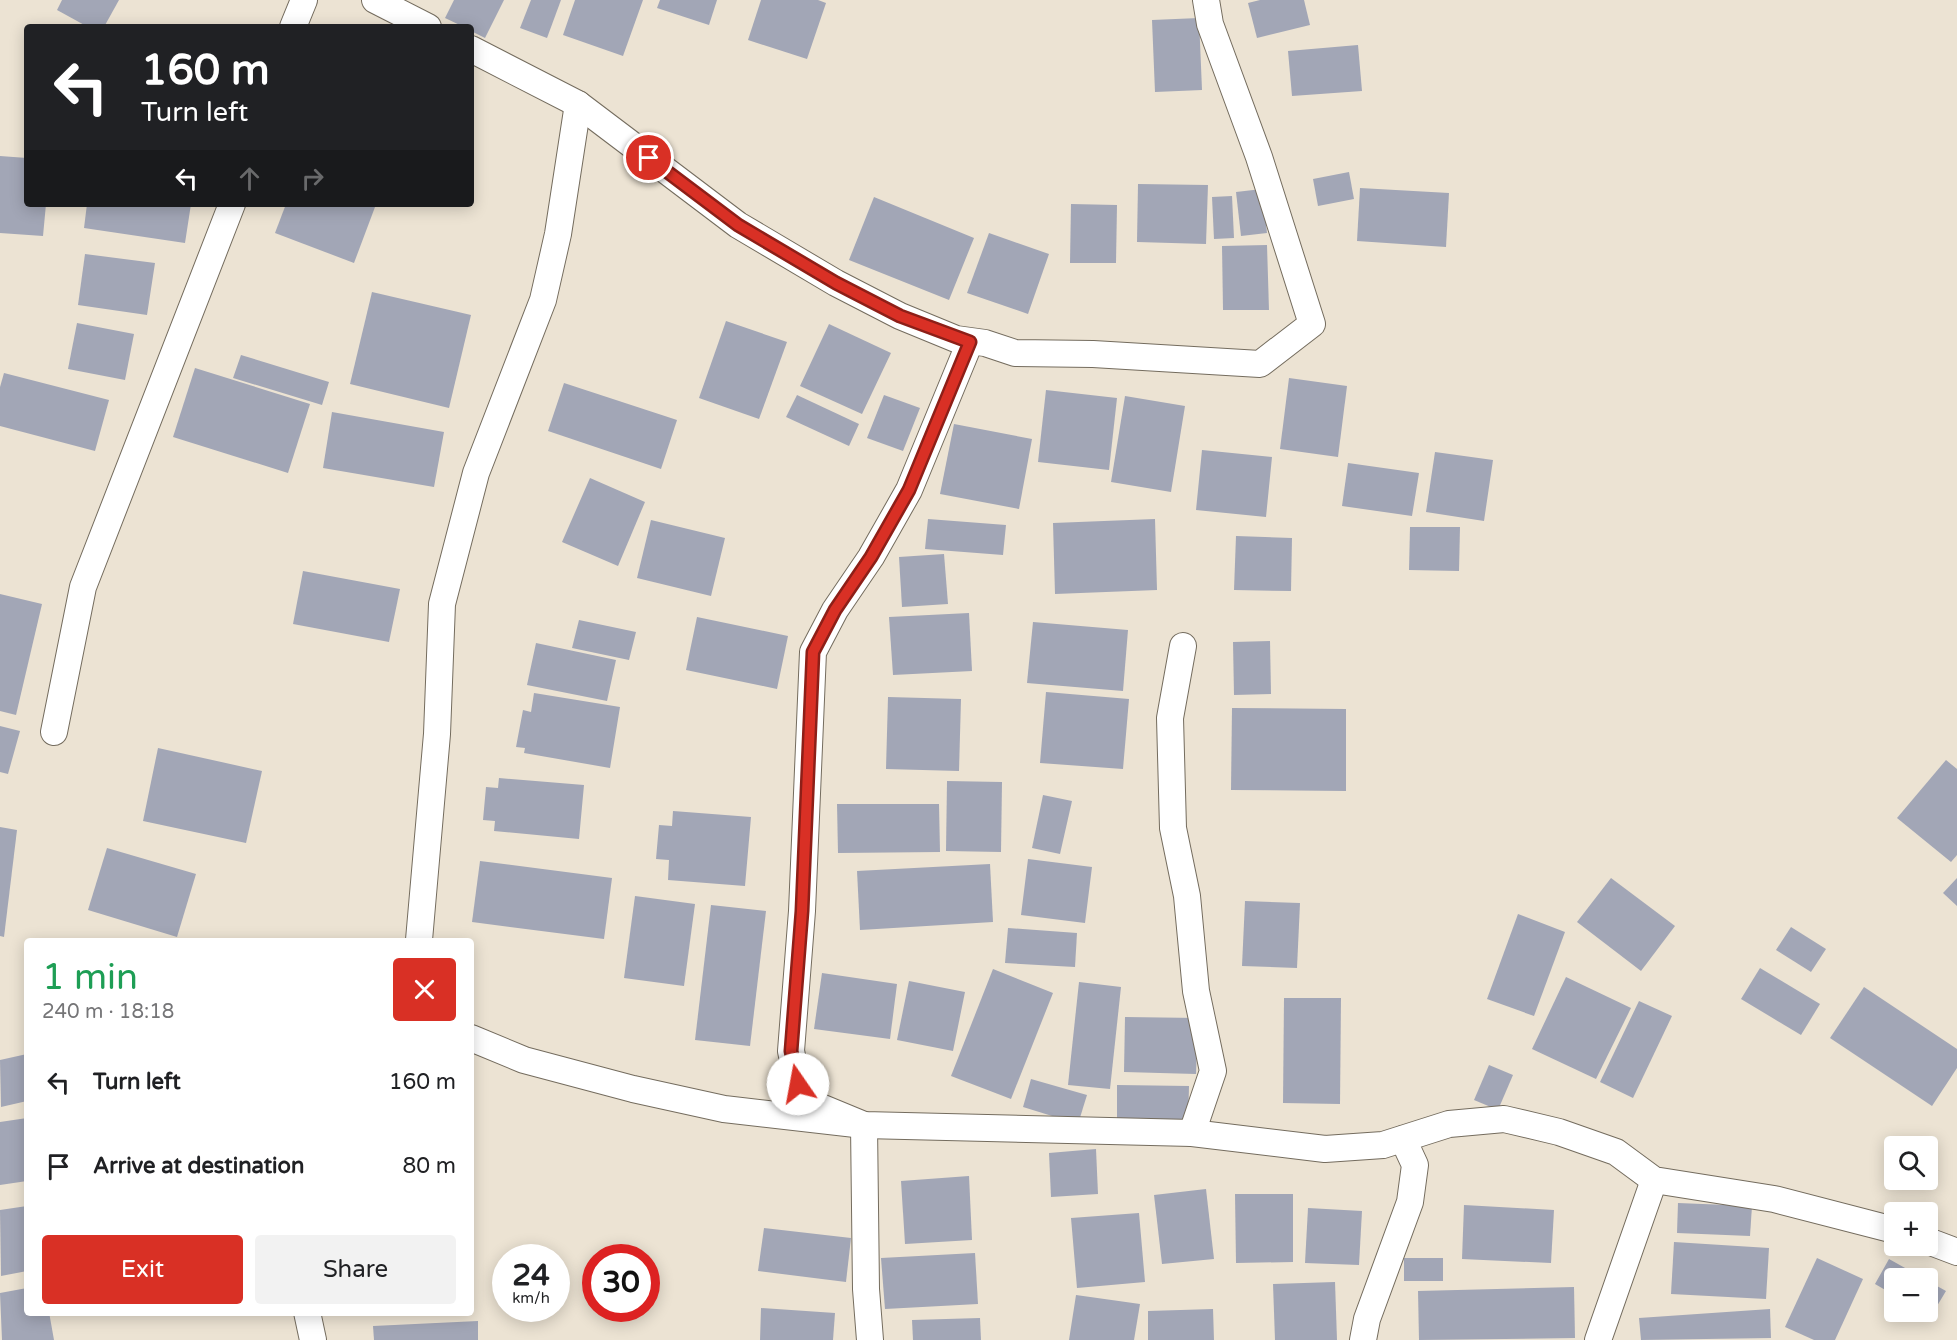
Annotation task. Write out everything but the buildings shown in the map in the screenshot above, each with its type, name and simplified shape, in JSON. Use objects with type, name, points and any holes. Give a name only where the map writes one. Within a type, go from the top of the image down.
[{"type":"street","points":[[294,24],[304,0]]},
{"type":"street","points":[[375,0],[422,24]]},
{"type":"street","points":[[474,51],[578,104],[738,225],[836,283],[900,316],[970,342],[985,343],[1015,353],[1094,354],[1260,364],[1312,324],[1259,157],[1210,24],[1206,0]]},
{"type":"street","points":[[419,938],[437,734],[442,604],[476,473],[543,300],[558,234],[578,104]]},
{"type":"street","points":[[54,732],[83,587],[231,207]]},
{"type":"street","points":[[864,1125],[818,1106],[798,1084],[791,1051],[802,911],[813,652],[835,610],[871,557],[909,490],[970,342]]},
{"type":"street","points":[[1183,646],[1170,718],[1173,828],[1186,896],[1196,991],[1213,1071],[1192,1133]]},
{"type":"street","points":[[474,1039],[524,1060],[713,1107],[864,1125],[1192,1133],[1325,1149],[1383,1145],[1449,1124],[1504,1119],[1559,1132],[1616,1152],[1654,1180],[1774,1199],[1884,1227]]},
{"type":"street","points":[[864,1125],[866,1289],[870,1340]]},
{"type":"street","points":[[1363,1340],[1367,1318],[1410,1202],[1415,1165],[1403,1139]]},
{"type":"street","points":[[1598,1340],[1654,1180]]},
{"type":"street","points":[[1938,1245],[1957,1252]]},
{"type":"street","points":[[307,1316],[313,1340]]},
{"type":"route","points":[[649,158],[738,225],[836,283],[900,316],[956,339],[970,342],[909,490],[871,557],[835,610],[813,652],[802,911],[791,1051],[798,1084]]}]
